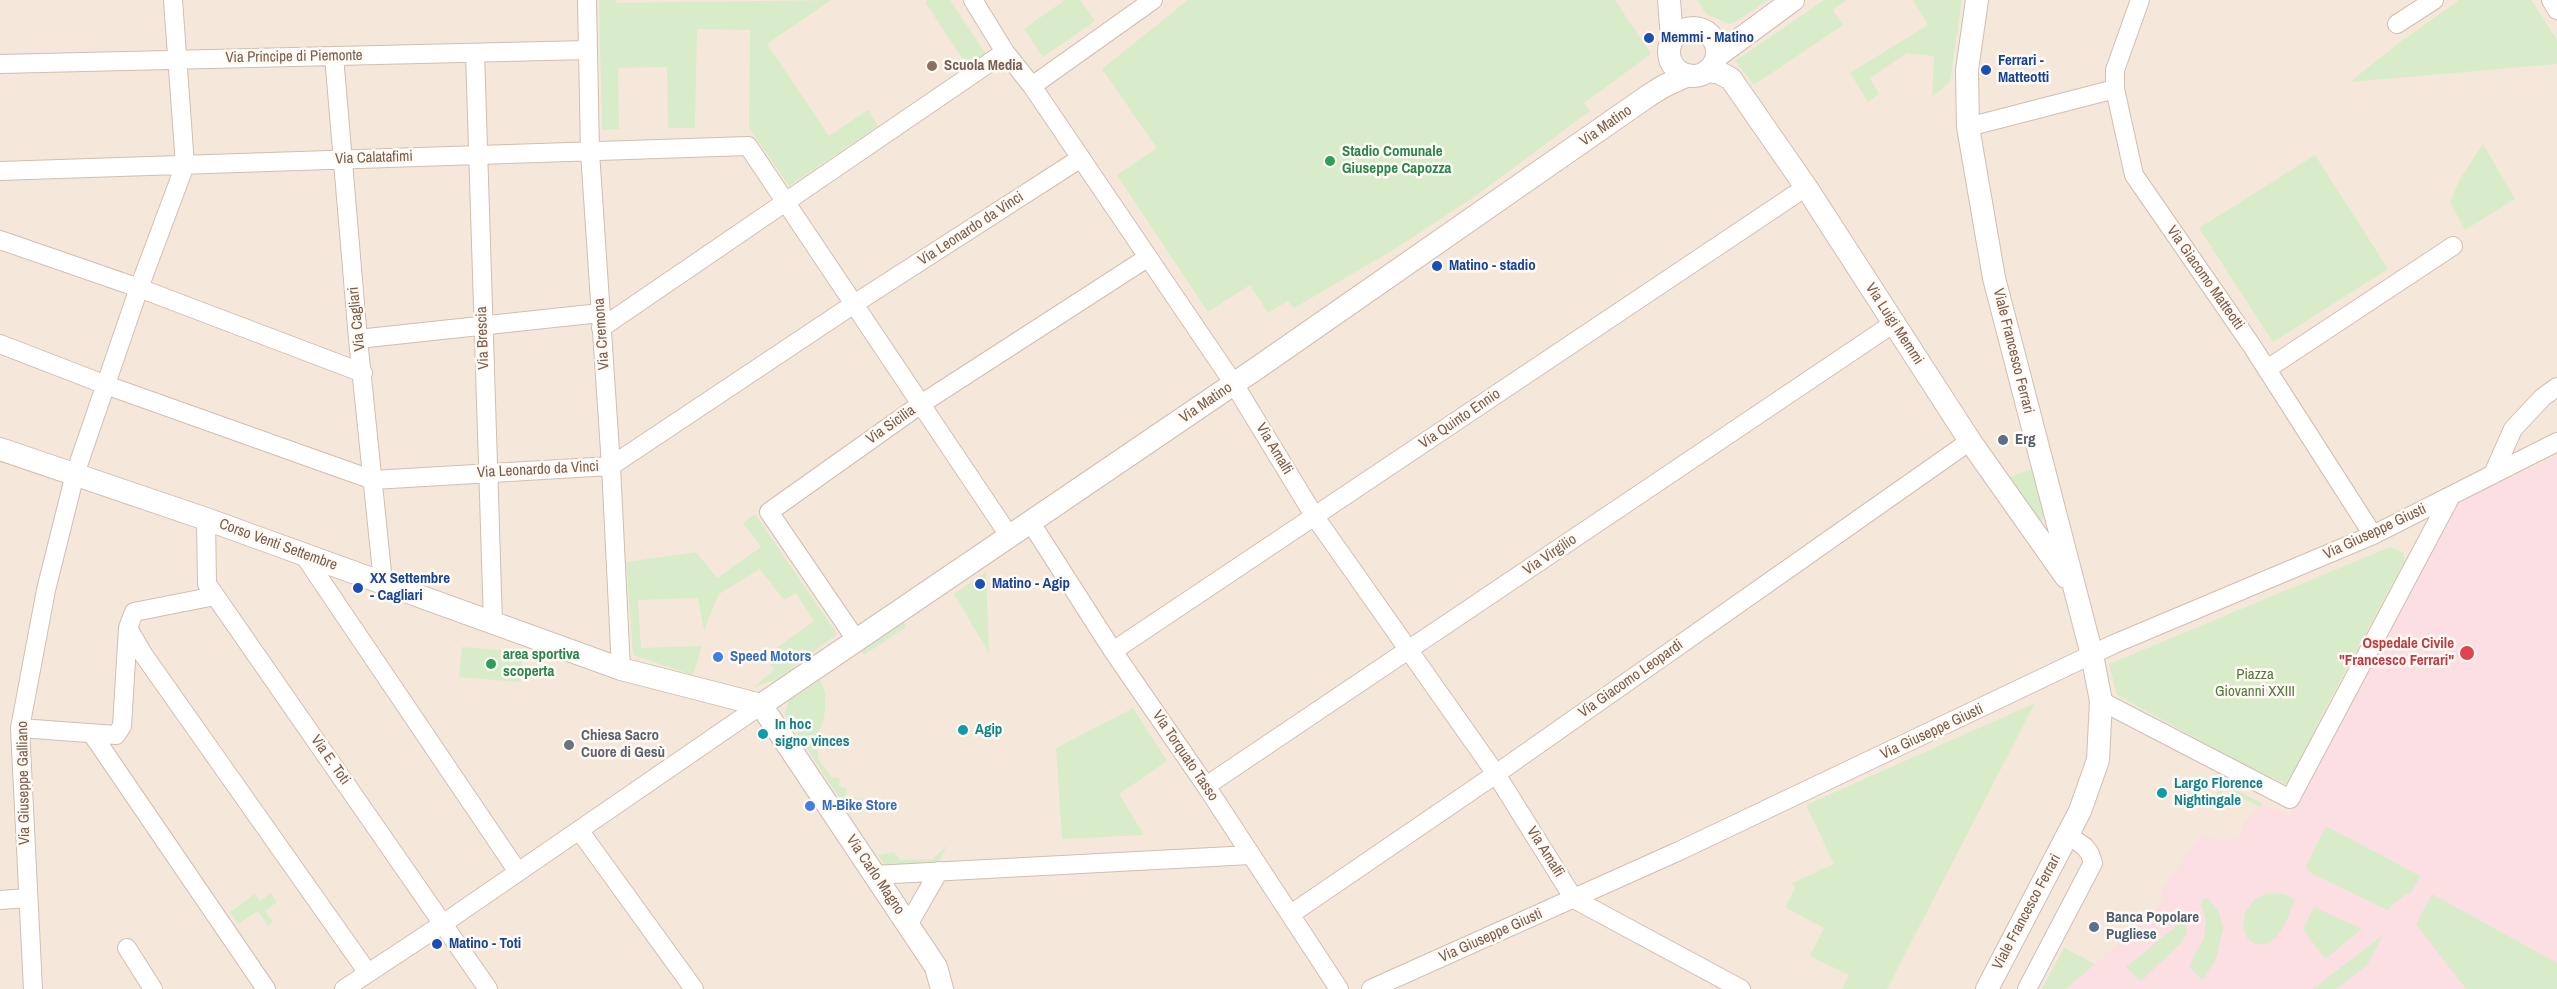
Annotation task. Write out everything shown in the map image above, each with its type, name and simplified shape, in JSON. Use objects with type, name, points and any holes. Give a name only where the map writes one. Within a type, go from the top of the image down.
[{"type":"street","points":[[173,0],[185,165]]},
{"type":"street","name":"Via Cremona","points":[[587,0],[590,152],[611,466],[621,669]]},
{"type":"street","name":"Via Amalfi","points":[[972,0],[1005,52],[1032,86],[1234,384],[1315,517],[1497,774],[1574,899]]},
{"type":"street","points":[[1032,86],[1153,0]]},
{"type":"street","points":[[1669,0],[1670,46],[1675,68],[1704,53],[1683,29],[1670,46]]},
{"type":"street","name":"Via Luigi Memmi","points":[[1676,0],[1691,22],[1704,53],[1720,73],[1731,79],[1806,187],[1970,441],[2074,588]]},
{"type":"street","name":"Via Matino","points":[[761,705],[1234,384],[1664,86],[1704,53],[1730,37],[1752,28],[1793,0]]},
{"type":"street","name":"Viale Francesco Ferrari","points":[[1977,0],[1967,70],[1968,127],[1994,278],[2092,655],[2101,700],[2098,760],[2080,811],[1987,989]]},
{"type":"street","name":"Via Giacomo Matteotti","points":[[2140,0],[2115,70],[2115,89],[2134,175],[2267,369],[2373,535]]},
{"type":"street","points":[[2397,24],[2434,0]]},
{"type":"street","points":[[2551,0],[2557,10]]},
{"type":"street","name":"Via Matino","points":[[1648,96],[1665,70],[1670,46]]},
{"type":"street","name":"Via Principe di Piemonte","points":[[0,64],[588,50]]},
{"type":"street","points":[[358,339],[482,324],[601,320],[786,203],[1005,52]]},
{"type":"street","name":"Via Brescia","points":[[475,53],[493,623]]},
{"type":"street","name":"Via Cagliari","points":[[334,56],[358,339],[382,582]]},
{"type":"street","points":[[1968,127],[2115,89]]},
{"type":"street","name":"Via Calatafimi","points":[[0,171],[748,146],[786,203]]},
{"type":"street","name":"Via Leonardo da Vinci","points":[[0,344],[106,385],[373,480],[611,466],[854,304],[1081,158]]},
{"type":"street","name":"Via Giuseppe Galliano","points":[[33,989],[20,728],[46,590],[75,474],[139,288],[185,165]]},
{"type":"street","name":"Via Quinto Ennio","points":[[1113,651],[1806,187]]},
{"type":"street","points":[[786,203],[1010,537]]},
{"type":"street","points":[[0,240],[139,288],[363,373]]},
{"type":"street","points":[[2267,369],[2453,246]]},
{"type":"street","name":"Via Sicilia","points":[[856,640],[769,512],[921,404],[1147,258]]},
{"type":"street","name":"Via Virgilio","points":[[1206,786],[1894,323]]},
{"type":"street","points":[[2493,474],[2513,429],[2542,397],[2557,387]]},
{"type":"street","name":"Via Giacomo Leopardi","points":[[1291,914],[1497,774],[1970,441]]},
{"type":"street","name":"Via Giuseppe Giusti","points":[[1371,989],[1574,899],[2092,655],[2373,535],[2557,442]]},
{"type":"street","name":"Corso Venti Settembre","points":[[0,449],[206,519],[621,669],[761,705]]},
{"type":"street","points":[[2101,700],[2290,799],[2451,496]]},
{"type":"street","name":"Via E. Toti","points":[[206,519],[207,584],[488,989]]},
{"type":"street","name":"Via Torquato Tasso","points":[[1030,523],[1339,989]]},
{"type":"street","points":[[303,554],[518,872]]},
{"type":"street","points":[[20,728],[116,735],[122,726],[128,628],[134,612],[215,596]]},
{"type":"street","points":[[128,628],[143,654],[368,973]]},
{"type":"street","points":[[344,989],[761,705]]},
{"type":"street","name":"Via Carlo Magno","points":[[761,705],[936,967],[942,989]]},
{"type":"street","points":[[92,734],[266,989]]},
{"type":"street","points":[[579,830],[694,989]]},
{"type":"street","name":"Viale Francesco Ferrari","points":[[2027,989],[2092,864],[2090,854],[2085,847],[2068,835]]},
{"type":"street","points":[[874,875],[1250,855]]},
{"type":"street","points":[[908,925],[939,871]]},
{"type":"street","points":[[0,900],[28,898]]},
{"type":"street","points":[[1574,899],[1742,989]]},
{"type":"street","points":[[127,948],[153,989]]},
{"type":"shaded area","points":[[0,0],[2557,0],[2557,989],[0,989]]},
{"type":"shaded area","name":"Ospedale Civile \"Francesco Ferrari\"","points":[[2557,456],[2557,989],[2042,989],[2064,948],[2095,964],[2156,911],[2164,896],[2160,893],[2201,835],[2210,840],[2214,837],[2229,842],[2234,837],[2239,840],[2244,823],[2263,804],[2290,816],[2456,503]]},
{"type":"green space","points":[[599,0],[616,0],[617,3],[831,0],[767,44],[829,136],[868,110],[878,126],[789,186],[749,128],[750,30],[697,29],[695,128],[668,128],[667,67],[618,68],[619,129],[602,130]]},
{"type":"green space","points":[[950,0],[986,54],[968,67],[925,2]]},
{"type":"green space","points":[[1065,0],[1080,0],[1095,21],[1043,57],[1024,29]]},
{"type":"green space","name":"Stadio Comunale Giuseppe Capozza","points":[[1188,0],[1615,0],[1651,54],[1584,103],[1590,111],[1474,197],[1398,247],[1294,308],[1288,301],[1268,313],[1250,285],[1208,312],[1117,175],[1157,148],[1102,69]]},
{"type":"green space","points":[[1697,0],[1768,0],[1729,24],[1706,14]]},
{"type":"green space","points":[[1824,0],[1846,0],[1833,10],[1843,25],[1754,85],[1735,61]]},
{"type":"green space","points":[[1913,0],[1962,0],[1950,82],[1932,97],[1934,56],[1907,53],[1870,78],[1879,94],[1868,102],[1850,73],[1928,25]]},
{"type":"green space","points":[[2459,0],[2531,0],[2557,40],[2557,64],[2350,82],[2400,42]]},
{"type":"green space","points":[[2483,144],[2515,199],[2465,230],[2450,202],[2460,179]]},
{"type":"green space","points":[[2315,155],[2388,269],[2273,342],[2199,228]]},
{"type":"green space","points":[[2032,469],[2045,518],[2040,520],[2010,477]]},
{"type":"green space","points":[[755,514],[837,634],[779,678],[753,688],[774,670],[765,656],[814,621],[796,593],[784,600],[760,569],[719,594],[704,630],[698,598],[638,600],[641,648],[702,646],[693,675],[633,655],[626,562],[696,552],[717,578],[761,547],[743,523]]},
{"type":"green space","name":"Piazza Giovanni XXIII","points":[[2390,547],[2404,553],[2404,562],[2325,709],[2288,785],[2243,764],[2117,695],[2109,664]]},
{"type":"green space","points":[[986,572],[989,653],[954,594]]},
{"type":"green space","points":[[903,622],[906,627],[864,655],[860,650]]},
{"type":"green space","name":"area sportiva scoperta","points":[[462,647],[523,652],[520,682],[459,677]]},
{"type":"green space","points":[[820,680],[825,692],[824,719],[812,749],[818,750],[818,758],[831,777],[840,778],[839,786],[847,788],[846,796],[863,799],[863,805],[855,813],[850,814],[784,714],[789,701]]},
{"type":"green space","points":[[2035,703],[1887,989],[1842,989],[1849,975],[1810,956],[1824,928],[1785,907],[1795,888],[1792,883],[1834,864],[1806,805]]},
{"type":"green space","points":[[1133,708],[1167,761],[1119,794],[1144,835],[1062,839],[1056,748]]},
{"type":"green space","points":[[2223,783],[2263,804],[2259,807],[2224,789],[2215,804],[2212,802]]},
{"type":"green space","points":[[2326,826],[2420,876],[2410,895],[2407,893],[2387,910],[2309,872],[2306,866]]},
{"type":"green space","points":[[947,845],[937,865],[886,867],[878,855],[894,852],[900,860],[933,859]]},
{"type":"green space","points":[[271,893],[277,902],[265,911],[273,922],[268,926],[258,911],[238,924],[230,912],[255,894],[260,901]]},
{"type":"green space","points":[[2268,893],[2284,894],[2295,899],[2285,924],[2276,937],[2267,944],[2255,944],[2247,938],[2243,925],[2245,913],[2255,899]]},
{"type":"green space","points":[[2432,894],[2557,963],[2557,989],[2466,989],[2416,924]]},
{"type":"green space","points":[[2208,898],[2219,913],[2223,928],[2216,959],[2202,980],[2189,966],[2204,938],[2206,920],[2201,905],[2202,899]]},
{"type":"green space","points":[[2314,907],[2362,929],[2325,959],[2303,929]]},
{"type":"green space","points":[[2181,916],[2185,916],[2187,922],[2186,934],[2181,943],[2141,981],[2126,967],[2174,928]]},
{"type":"green space","points":[[2383,935],[2367,965],[2336,989],[2313,989]]},
{"type":"green space","points":[[2064,948],[2095,964],[2066,989],[2042,989]]},
{"type":"place","name":"Memmi - Matino","points":[[1649,38]]},
{"type":"place","name":"Scuola Media","points":[[932,66]]},
{"type":"place","name":"Ferrari - Matteotti","points":[[1986,70]]},
{"type":"place","name":"Stadio Comunale Giuseppe Capozza","points":[[1330,161]]},
{"type":"place","name":"Matino - stadio","points":[[1437,266]]},
{"type":"place","name":"Erg","points":[[2003,440]]},
{"type":"place","name":"Matino - Agip","points":[[980,584]]},
{"type":"place","name":"XX Settembre - Cagliari","points":[[358,588]]},
{"type":"place","name":"Ospedale Civile \"Francesco Ferrari\"","points":[[2467,653]]},
{"type":"place","name":"Speed Motors","points":[[718,657]]},
{"type":"place","name":"area sportiva scoperta","points":[[491,664]]},
{"type":"place","name":"Agip","points":[[963,730]]},
{"type":"place","name":"In hoc signo vinces","points":[[763,734]]},
{"type":"place","name":"Chiesa Sacro Cuore di Gesù","points":[[569,745]]},
{"type":"place","name":"Largo Florence Nightingale","points":[[2162,793]]},
{"type":"place","name":"M-Bike Store","points":[[810,806]]},
{"type":"place","name":"Banca Popolare Pugliese","points":[[2094,927]]},
{"type":"place","name":"Matino - Toti","points":[[437,944]]}]
